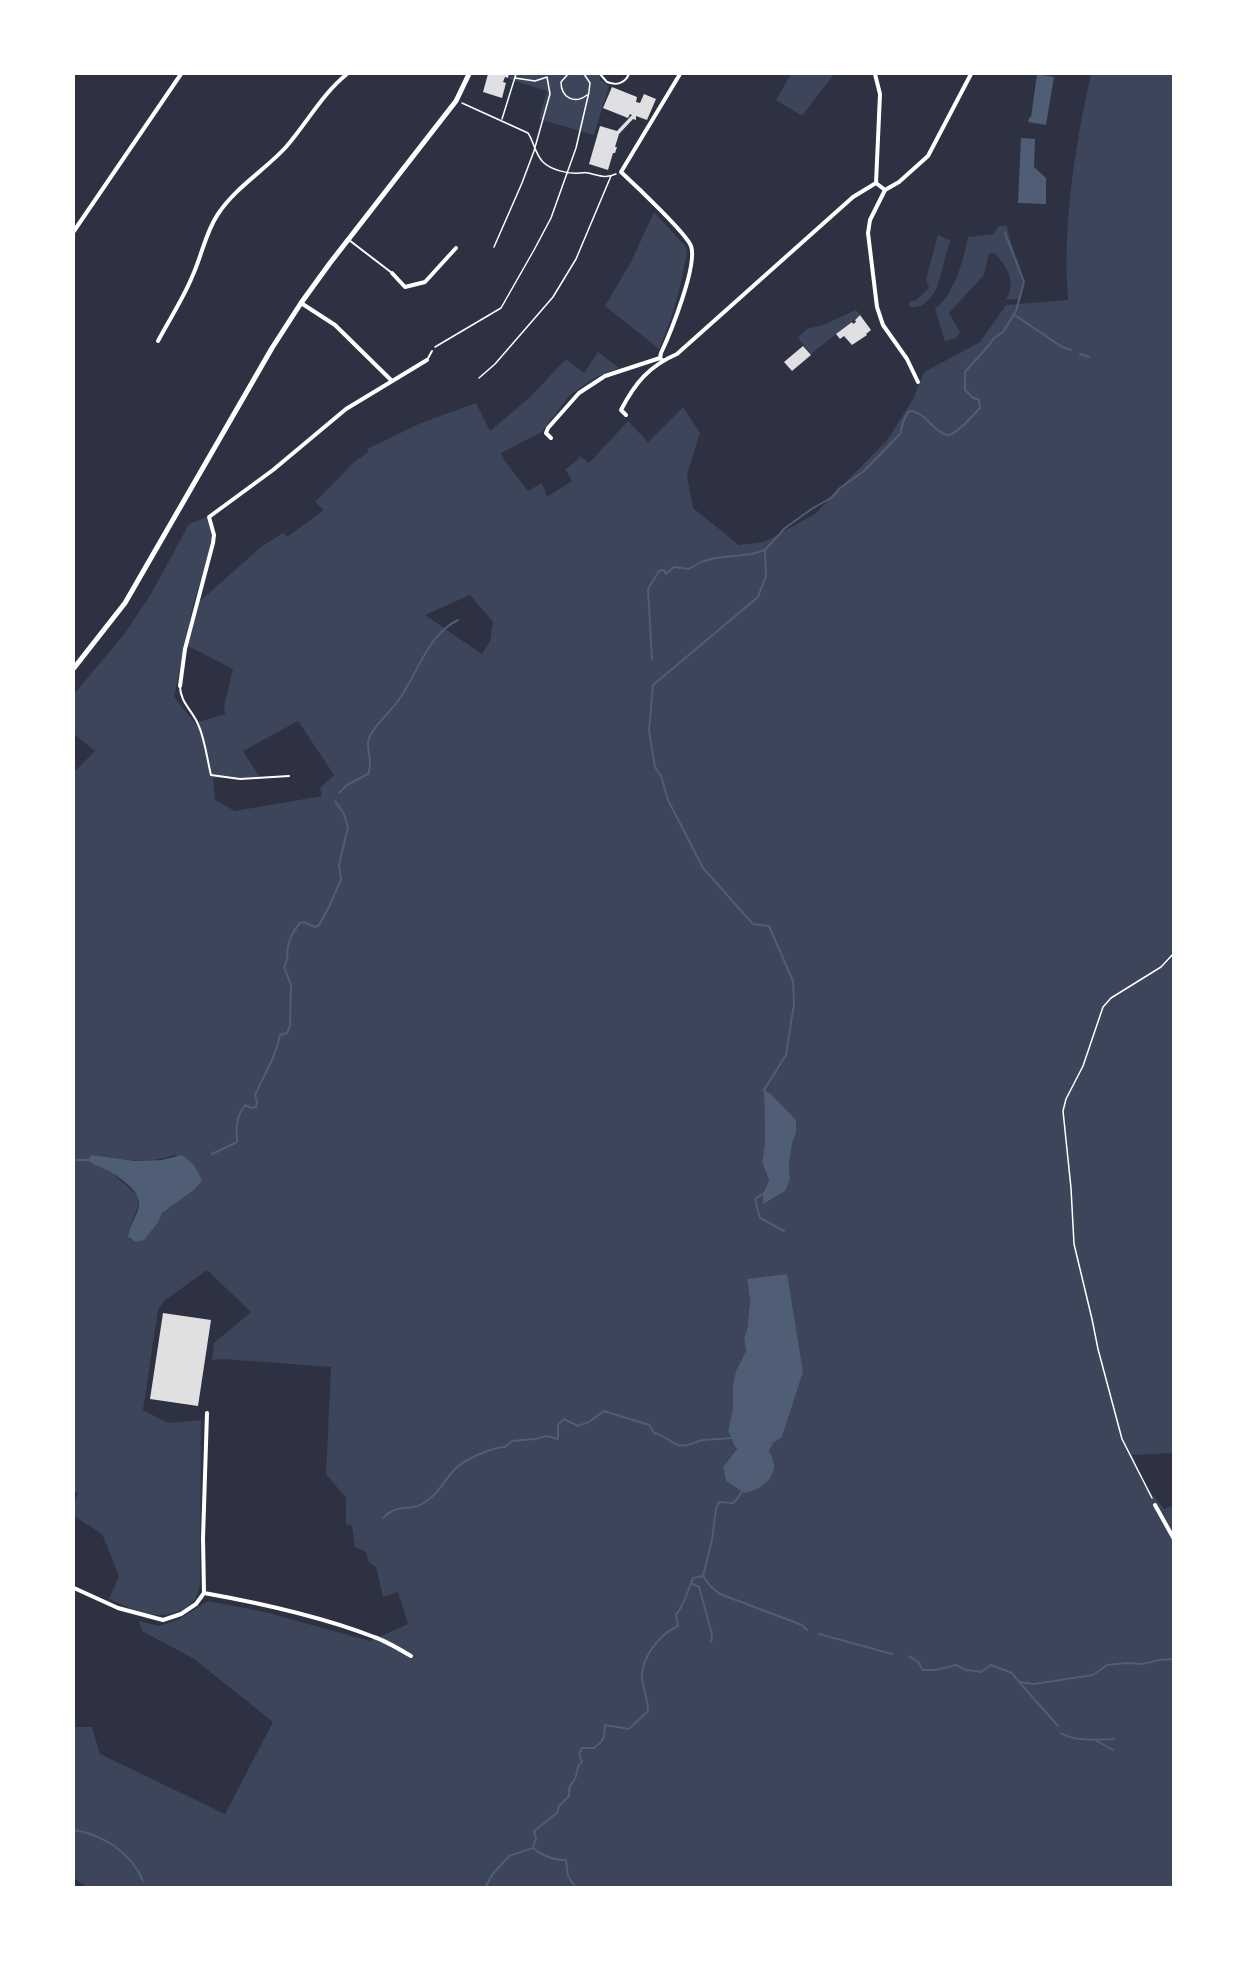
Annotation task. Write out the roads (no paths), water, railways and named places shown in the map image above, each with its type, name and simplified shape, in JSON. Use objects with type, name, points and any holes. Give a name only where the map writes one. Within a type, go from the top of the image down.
[{"type":"main road","points":[[74,669],[125,603],[262,365],[301,303],[456,101],[469,74]]},
{"type":"street","points":[[74,231],[181,74]]},
{"type":"street","points":[[158,341],[193,277],[217,214],[287,145],[329,90],[347,74]]},
{"type":"street","points":[[626,416],[621,410],[625,403],[648,370],[661,359],[676,320],[692,258],[692,248],[673,225],[621,172],[680,74]]},
{"type":"street","points":[[875,74],[880,94],[876,183]]},
{"type":"street","points":[[918,382],[907,359],[883,325],[877,307],[868,233],[870,220],[885,190],[899,182],[928,156],[971,74]]},
{"type":"street","points":[[876,183],[885,190]]},
{"type":"street","points":[[551,438],[546,433],[548,428],[579,393],[605,376],[677,354],[853,197],[876,183]]},
{"type":"street","points":[[392,273],[405,287],[425,282],[456,248]]},
{"type":"street","points":[[301,303],[335,325],[391,380]]},
{"type":"street","points":[[180,686],[185,649],[213,543],[214,535],[209,517],[273,470],[346,409],[427,360]]},
{"type":"street","points":[[74,1588],[127,1611],[163,1620],[181,1614],[196,1604],[204,1593],[203,1538],[207,1413]]},
{"type":"street","points":[[1155,1505],[1173,1539]]},
{"type":"street","points":[[204,1593],[259,1602],[326,1622],[375,1637],[411,1656]]},
{"type":"lane","points":[[600,74],[607,82],[616,84],[625,80],[629,74]]},
{"type":"lane","points":[[348,239],[392,273]]},
{"type":"lane","points":[[427,360],[432,351]]},
{"type":"lane","points":[[180,686],[183,702],[199,727],[211,775],[240,779],[289,776]]},
{"type":"waterway","points":[[652,659],[648,589],[659,571],[664,570],[666,574],[674,567],[689,569],[715,558],[752,554],[765,550],[785,528],[831,498],[840,488],[864,471],[900,434],[908,412],[920,414],[938,431],[947,435],[960,429],[980,408],[979,400],[965,390],[965,372],[994,338],[1003,332],[1016,311],[1024,282],[1005,233]]},
{"type":"waterway","points":[[1013,314],[1062,347],[1071,350]]},
{"type":"waterway","points":[[1080,354],[1089,357]]},
{"type":"waterway","points":[[765,550],[766,576],[758,597],[653,685],[649,731],[655,767],[661,776],[668,800],[703,868],[753,924],[769,926],[793,981],[794,1004],[786,1055],[764,1090],[765,1093]]},
{"type":"waterway","points":[[339,793],[347,785],[368,774],[370,769],[369,738],[378,723],[405,691],[430,645],[438,635],[458,620]]},
{"type":"waterway","points":[[212,1154],[237,1142],[238,1118],[245,1105],[251,1108],[256,1107],[255,1095],[273,1058],[280,1035],[287,1033],[290,1026],[291,985],[284,967],[290,941],[300,923],[304,922],[315,927],[319,925],[341,879],[339,865],[348,827],[344,814],[335,801]]},
{"type":"waterway","points":[[74,1160],[88,1160]]},
{"type":"waterway","points":[[764,1193],[755,1199],[760,1218],[784,1231]]},
{"type":"waterway","points":[[383,1518],[394,1510],[417,1506],[427,1501],[458,1466],[478,1455],[505,1447],[512,1441],[547,1436],[558,1439],[558,1425],[564,1419],[578,1426],[589,1422],[604,1411],[649,1425],[654,1433],[680,1445],[732,1438]]},
{"type":"waterway","points":[[485,1888],[492,1875],[509,1856],[533,1848],[536,1838],[534,1831],[557,1813],[559,1806],[569,1796],[570,1786],[582,1762],[579,1754],[582,1748],[594,1748],[601,1742],[605,1725],[629,1729],[648,1711],[642,1678],[648,1654],[658,1640],[678,1626],[676,1614],[693,1578],[703,1576],[719,1502],[733,1503],[743,1489]]},
{"type":"waterway","points":[[703,1576],[720,1594],[802,1625],[807,1630]]},
{"type":"waterway","points":[[691,1583],[699,1587],[712,1634],[711,1642]]},
{"type":"waterway","points":[[819,1634],[892,1654]]},
{"type":"waterway","points":[[909,1656],[918,1662],[923,1670],[936,1670],[956,1665],[966,1670],[981,1672],[991,1665],[1012,1673],[1019,1682],[1034,1684],[1093,1675],[1107,1665],[1143,1664],[1174,1659]]},
{"type":"waterway","points":[[1019,1682],[1058,1726]]},
{"type":"waterway","points":[[1061,1733],[1079,1739],[1114,1739]]},
{"type":"waterway","points":[[1097,1741],[1113,1750]]},
{"type":"waterway","points":[[74,1830],[85,1832],[115,1846],[124,1853],[143,1881]]},
{"type":"waterway","points":[[533,1848],[549,1857],[566,1860],[568,1876],[576,1888]]}]
